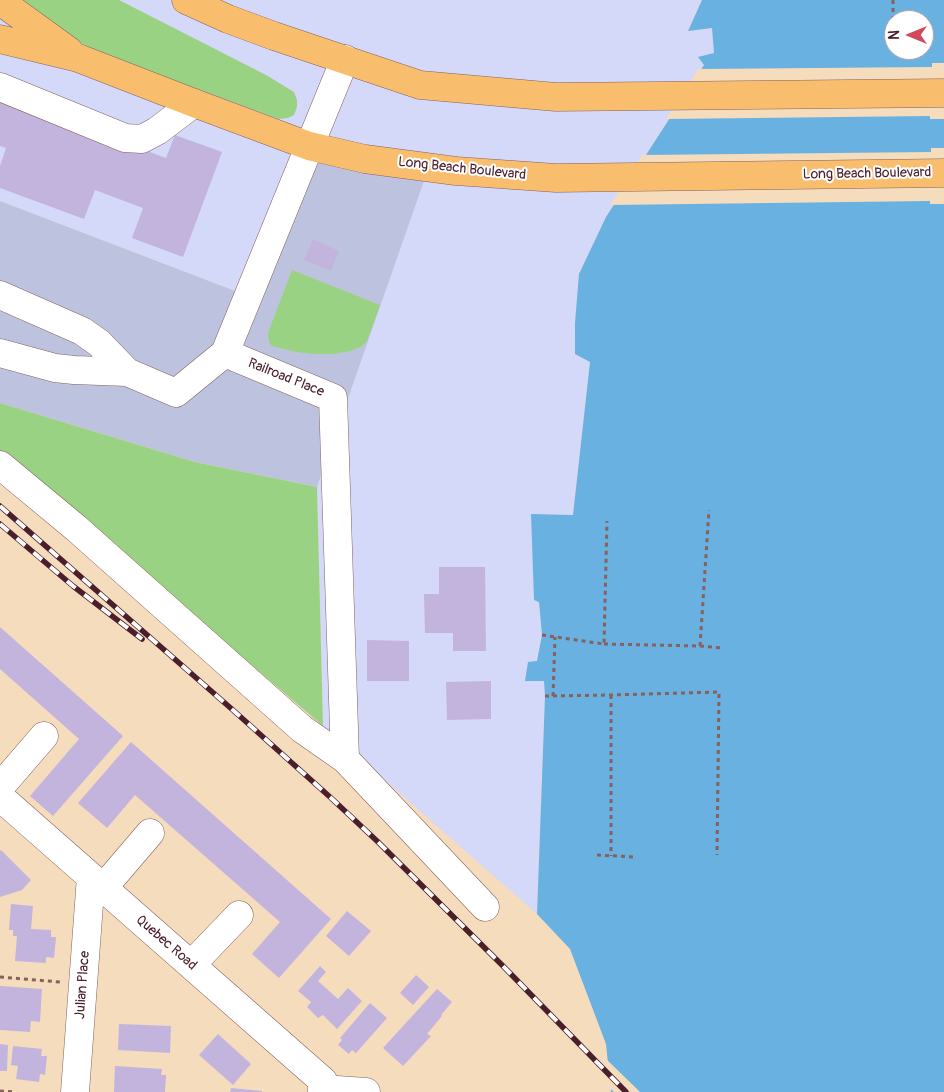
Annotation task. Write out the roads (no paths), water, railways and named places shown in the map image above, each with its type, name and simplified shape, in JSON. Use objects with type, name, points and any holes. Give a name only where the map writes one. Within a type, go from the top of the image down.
[{"type":"main road","points":[[186,0],[274,36],[420,85],[556,97],[944,94]]},
{"type":"main road","points":[[0,1],[78,58]]},
{"type":"main road","name":"Long Beach Boulevard","points":[[0,39],[78,58],[309,146],[365,159],[456,171],[556,178],[944,173]]},
{"type":"street","points":[[0,353],[55,368],[127,372],[176,393],[224,352],[345,60]]},
{"type":"street","points":[[0,87],[125,138],[142,139],[157,131],[194,103]]},
{"type":"street","points":[[0,295],[82,332],[99,344],[127,372]]},
{"type":"street","name":"Railroad Place","points":[[224,352],[333,398],[344,759]]},
{"type":"street","points":[[0,465],[76,528],[302,729],[344,759],[485,907]]},
{"type":"street","points":[[0,787],[44,736]]},
{"type":"street","name":"Quebec Road","points":[[0,797],[323,1081],[322,1091]]},
{"type":"street","points":[[97,882],[150,833]]},
{"type":"street","name":"Julian Place","points":[[75,1092],[83,983],[97,882]]},
{"type":"street","points":[[191,964],[239,915]]},
{"type":"street","points":[[322,1091],[366,1092]]},
{"type":"water","points":[[702,0],[944,0],[944,1092],[611,1092],[606,1044],[570,949],[537,914],[545,696],[544,681],[525,681],[528,662],[537,661],[542,635],[539,602],[534,600],[531,514],[573,515],[590,362],[575,354],[575,323],[579,274],[606,217],[704,65],[698,57],[714,53],[712,28],[688,31]]},
{"type":"railway","points":[[0,506],[330,797],[503,966],[626,1092]]},
{"type":"railway","points":[[0,524],[73,586],[142,639]]}]
